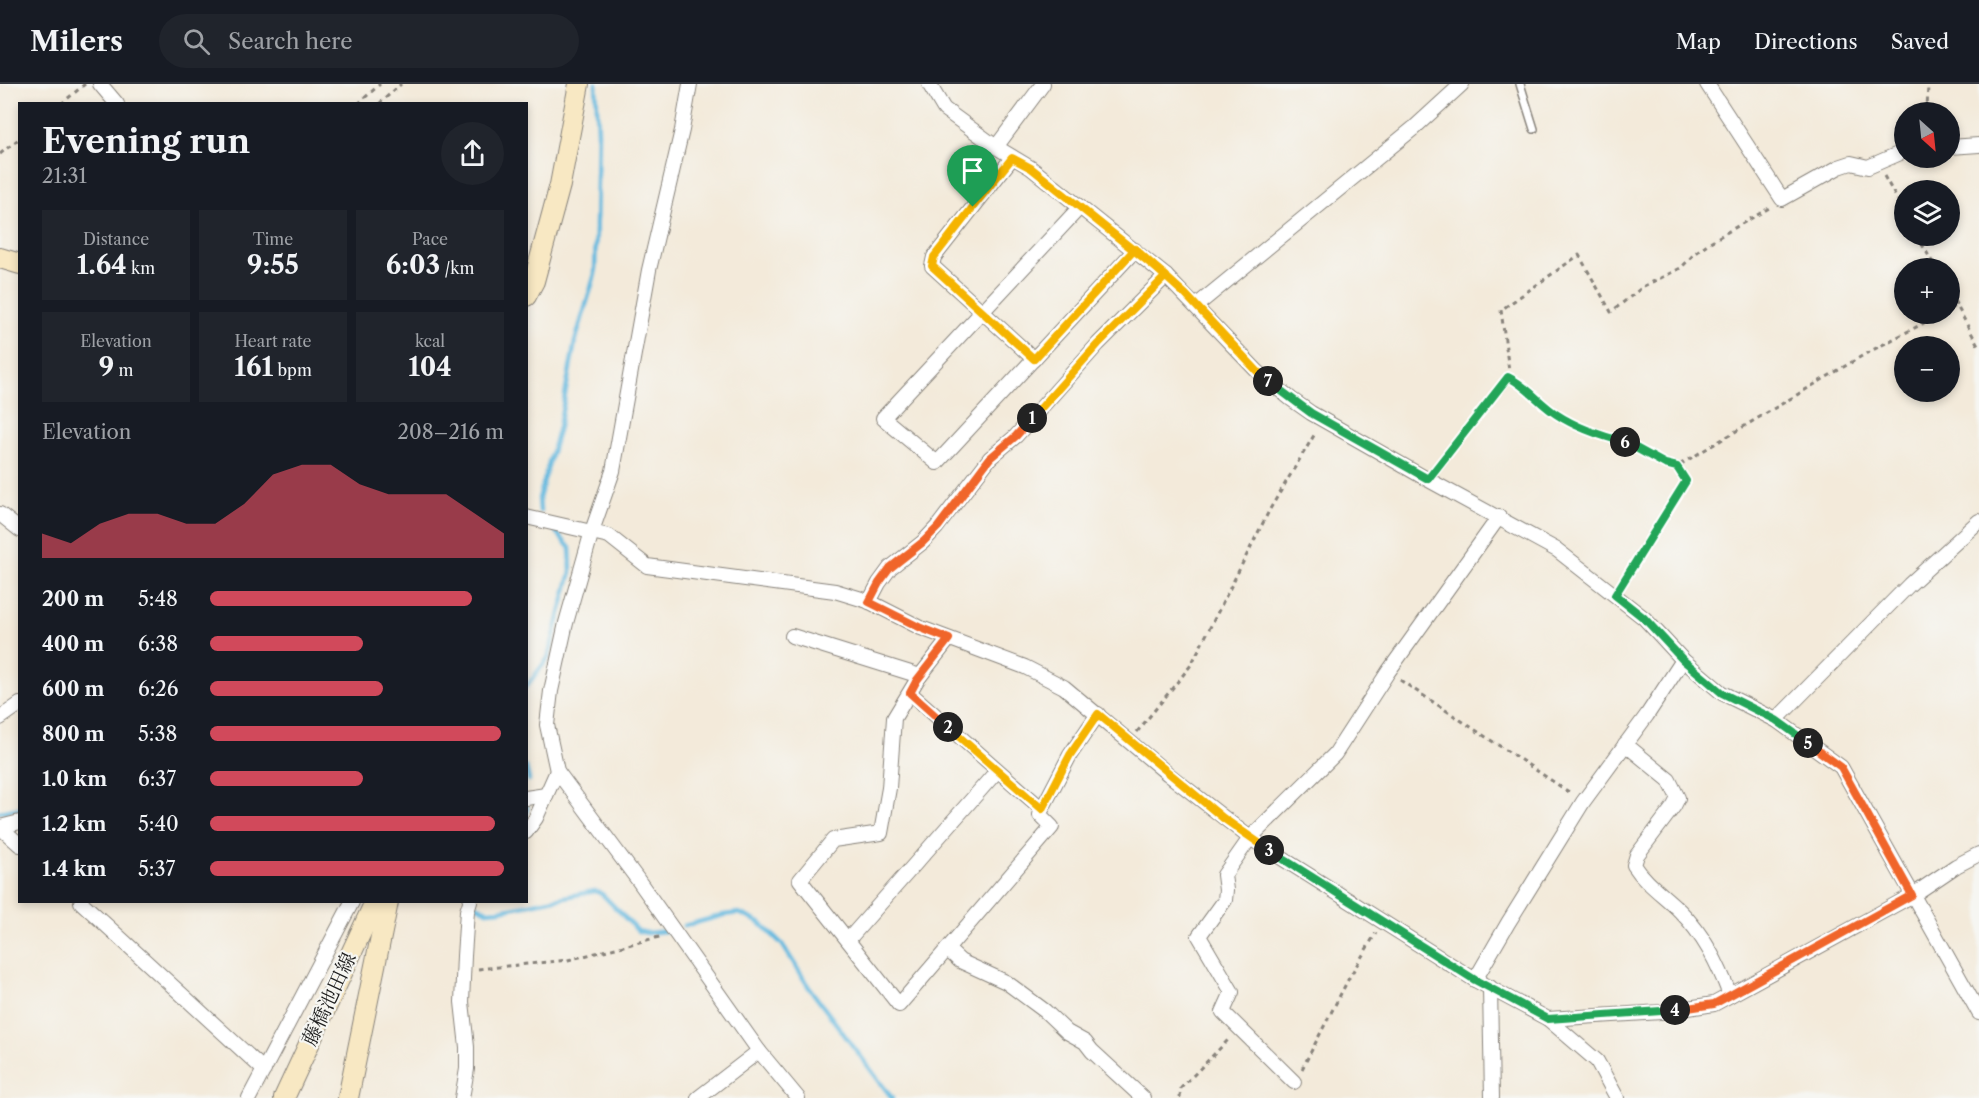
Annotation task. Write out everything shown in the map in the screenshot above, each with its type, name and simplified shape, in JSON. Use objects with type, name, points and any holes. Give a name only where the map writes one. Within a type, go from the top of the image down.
[{"type":"street","points":[[100,84],[115,102]]},
{"type":"street","points":[[528,292],[534,281],[560,185],[579,84]]},
{"type":"street","points":[[690,84],[682,130],[649,270],[613,471],[592,531],[566,623],[551,691],[547,725],[551,750],[558,771],[759,1051],[798,1098]]},
{"type":"street","points":[[929,84],[944,109],[1012,158],[1031,168],[1135,249],[1166,276],[1258,372],[1291,399],[1323,420],[1557,550],[1644,618],[1683,660],[1722,693],[1776,720],[1841,767],[1979,1012]]},
{"type":"street","points":[[996,147],[1043,84]]},
{"type":"street","points":[[1196,306],[1415,127],[1462,84]]},
{"type":"street","points":[[1707,84],[1782,199],[1839,167],[1851,163],[1868,167],[1894,156]]},
{"type":"street","points":[[1960,146],[1979,145]]},
{"type":"street","points":[[1012,158],[934,257],[932,266],[1034,359]]},
{"type":"street","points":[[1080,207],[883,418],[937,463],[1135,249]]},
{"type":"street","points":[[0,258],[18,263]]},
{"type":"street","points":[[869,602],[890,568],[938,527],[990,458],[1016,436],[1098,344],[1166,276]]},
{"type":"street","points":[[0,514],[18,528]]},
{"type":"street","points":[[528,517],[609,536],[647,566],[835,591],[869,602],[921,628],[1025,667],[1064,687],[1168,774],[1250,838],[1475,980],[1548,1019],[1597,1061],[1617,1098]]},
{"type":"street","points":[[1294,1082],[1223,1012],[1232,992],[1199,936],[1225,900],[1224,875],[1250,838],[1335,754],[1388,672],[1499,517]]},
{"type":"street","points":[[1776,720],[1909,585],[1979,521]]},
{"type":"street","points":[[792,636],[920,676]]},
{"type":"street","points":[[949,639],[920,676],[894,718],[889,788],[881,833],[833,840],[800,880],[899,1005],[1052,827],[1040,815],[1042,809],[1070,755],[1098,714]]},
{"type":"street","points":[[1475,980],[1583,802],[1683,660]]},
{"type":"street","points":[[910,693],[1042,809]]},
{"type":"street","points":[[0,718],[18,705]]},
{"type":"street","points":[[1625,744],[1670,780],[1678,798],[1637,855],[1634,865],[1643,879],[1681,912],[1710,949],[1730,995]]},
{"type":"street","points":[[528,828],[558,771]]},
{"type":"street","points":[[848,940],[997,771]]},
{"type":"street","points":[[528,798],[546,795]]},
{"type":"street","points":[[1,828],[18,823]]},
{"type":"street","points":[[1,828],[18,843]]},
{"type":"street","points":[[1548,1019],[1662,1012],[1714,1004],[1912,895],[1979,854]]},
{"type":"street","points":[[82,903],[264,1070]]},
{"type":"street","points":[[249,1098],[351,903]]},
{"type":"street","name":"藤橋池田線","points":[[284,1098],[375,903]]},
{"type":"street","points":[[348,1098],[388,903]]},
{"type":"street","points":[[462,1098],[467,1069],[462,1002],[467,911],[470,903]]},
{"type":"street","points":[[947,949],[960,961],[1006,982],[1046,1011],[1067,1032],[1085,1042],[1143,1098]]},
{"type":"street","points":[[1490,987],[1492,1098]]},
{"type":"street","points":[[698,1098],[759,1051]]},
{"type":"lane","points":[[1521,84],[1534,129]]},
{"type":"path","points":[[63,102],[85,84]]},
{"type":"path","points":[[360,102],[380,84]]},
{"type":"path","points":[[381,102],[401,84]]},
{"type":"path","points":[[1927,102],[1928,84]]},
{"type":"path","points":[[0,154],[18,140]]},
{"type":"path","points":[[1877,164],[1894,194]]},
{"type":"path","points":[[1428,479],[1508,377],[1501,310],[1579,255],[1611,312],[1644,286],[1681,268],[1695,253],[1710,242],[1782,199]]},
{"type":"path","points":[[1960,311],[1979,347]]},
{"type":"path","points":[[1677,467],[1867,353],[1922,324]]},
{"type":"path","points":[[1508,377],[1520,382],[1555,414],[1599,436],[1630,443],[1645,454],[1677,467],[1686,481],[1615,595]]},
{"type":"path","points":[[1130,741],[1191,664],[1270,509],[1323,420]]},
{"type":"path","points":[[1388,672],[1583,802]]},
{"type":"path","points":[[1294,1082],[1348,978],[1384,922]]},
{"type":"path","points":[[464,969],[485,969],[567,960],[655,937],[676,935]]},
{"type":"path","points":[[1178,1098],[1181,1088],[1193,1074],[1240,1029]]},
{"type":"waterway","points":[[540,511],[539,498],[559,427],[575,342],[595,274],[598,132],[596,84]]},
{"type":"waterway","points":[[528,684],[548,658],[571,572],[570,548],[556,532]]},
{"type":"waterway","points":[[528,776],[529,780]]},
{"type":"waterway","points":[[0,812],[18,808]]},
{"type":"waterway","points":[[476,905],[487,911],[500,910],[595,891],[602,894],[638,931],[647,933],[667,931]]},
{"type":"waterway","points":[[684,926],[739,913],[760,923],[782,944],[810,989],[892,1098]]},
{"type":"route","points":[[973,207],[934,257],[932,266],[1034,359],[1135,249],[1166,276],[1186,295],[1258,372],[1291,399],[1311,413],[1428,479],[1508,377],[1520,382],[1555,414],[1599,436],[1630,443],[1645,454],[1677,467],[1686,481],[1615,595],[1644,618],[1683,660],[1722,693],[1776,720],[1841,767],[1912,895],[1714,1004],[1662,1012],[1548,1019],[1475,980],[1250,838],[1168,774],[1098,714],[1070,755],[1042,809],[910,693],[917,680],[949,639],[869,602],[890,568],[938,527],[990,458],[1016,436],[1098,344],[1166,276],[1135,249],[1031,168],[1012,158],[973,207]]}]
